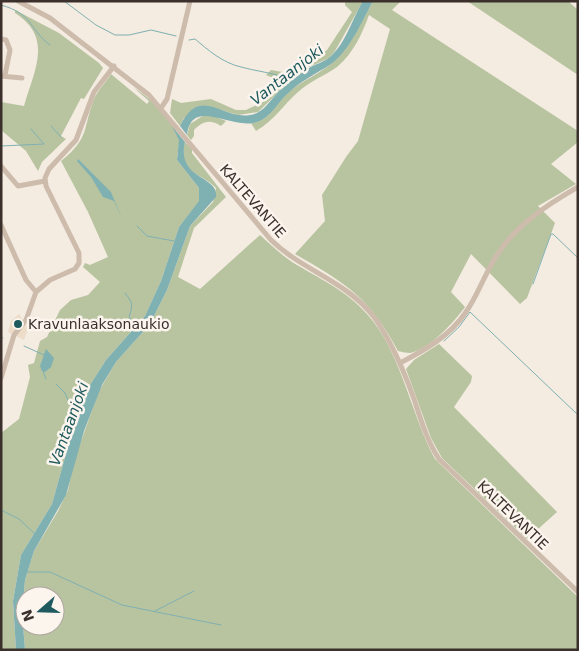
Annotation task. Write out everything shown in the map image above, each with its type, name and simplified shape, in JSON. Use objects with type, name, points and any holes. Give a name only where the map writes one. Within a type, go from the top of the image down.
[{"type":"street","name":"KALTEVANTIE","points":[[18,1],[50,18],[114,66],[162,108],[279,248],[292,258],[339,284],[364,305],[382,329],[400,363],[428,438],[439,458],[578,592]]},
{"type":"street","points":[[162,108],[167,99],[190,1]]},
{"type":"street","points":[[1,38],[6,40],[10,50],[3,76],[22,78]]},
{"type":"street","points":[[1,378],[14,335],[26,320],[36,292],[50,280],[75,269],[80,258],[76,244],[45,181],[46,175],[53,163],[76,140],[94,92],[114,66]]},
{"type":"street","points":[[1,166],[18,186],[45,181]]},
{"type":"street","points":[[400,363],[431,346],[457,323],[466,312],[497,255],[524,224],[541,210],[578,187]]},
{"type":"street","points":[[1,225],[26,280],[36,292]]},
{"type":"green space","points":[[345,1],[363,1],[335,51],[329,58],[307,68],[258,112],[238,115],[221,110],[184,118],[180,126],[170,113],[172,99],[181,103],[211,99],[236,110],[246,110],[263,102],[280,84],[280,81],[266,75],[271,70],[289,73],[327,50],[352,12],[345,5]]},
{"type":"green space","points":[[373,1],[401,1],[392,10],[578,131],[578,142],[551,164],[576,184],[538,206],[555,223],[527,298],[520,304],[471,254],[451,292],[465,307],[455,320],[433,341],[410,353],[398,351],[377,317],[355,294],[329,274],[295,254],[325,221],[322,195],[358,141],[390,29],[369,15],[356,43],[343,62],[303,88],[263,127],[256,131],[251,123],[264,119],[288,92],[323,70],[339,56],[355,33]]},
{"type":"green space","points":[[467,1],[568,1],[578,10],[578,75]]},
{"type":"green space","points":[[15,10],[59,33],[103,68],[84,99],[81,98],[61,136],[66,139],[42,162],[38,171],[26,151],[1,130],[1,102],[24,106],[38,55],[38,44],[34,33],[27,23],[15,13]]},
{"type":"green space","points":[[111,74],[147,104],[149,101],[134,88],[160,109],[171,122],[179,138],[177,160],[199,188],[199,202],[179,227],[161,281],[145,316],[106,360],[90,385],[74,425],[52,504],[21,555],[13,601],[16,650],[1,650],[1,433],[19,419],[30,377],[28,365],[34,363],[40,341],[47,337],[60,310],[71,300],[88,295],[100,282],[83,267],[85,263],[90,265],[108,257],[88,212],[61,161],[71,153],[82,138],[98,91]]},
{"type":"green space","points":[[204,115],[214,116],[226,121],[221,126],[213,122],[200,125],[194,130],[194,136],[191,140],[187,135],[190,124]]},
{"type":"green space","points":[[185,142],[226,197],[194,228],[178,277],[200,289],[260,235],[292,262],[341,291],[359,306],[379,329],[389,346],[435,459],[578,597],[578,650],[25,650],[24,636],[65,636],[65,586],[24,586],[25,580],[34,551],[68,490],[75,458],[99,391],[116,362],[150,324],[167,290],[190,226],[213,202],[216,188],[192,171],[184,160]]},
{"type":"green space","points":[[439,344],[472,376],[471,382],[454,407],[557,512],[527,539],[442,458],[431,438],[406,369],[414,360]]},
{"type":"shaded area","name":"Kravunlaaksonaukio","points":[[19,314],[28,328],[24,340],[8,332],[11,321]]},
{"type":"water","points":[[363,1],[373,1],[344,51],[331,64],[292,89],[267,117],[247,124],[205,116],[197,118],[190,124],[187,135],[180,126],[188,113],[197,107],[215,107],[235,114],[245,115],[261,111],[295,78],[309,68],[328,59],[336,51],[345,38]]},
{"type":"water","points":[[172,126],[185,142],[184,154],[186,164],[211,184],[215,190],[216,197],[190,226],[167,290],[150,324],[116,362],[102,385],[84,431],[66,495],[34,551],[24,586],[16,586],[21,555],[52,504],[74,425],[90,385],[106,360],[145,316],[161,281],[179,227],[199,201],[199,188],[177,160],[179,140]]},
{"type":"water","points":[[78,159],[111,192],[123,221],[114,201],[103,197],[91,177],[77,161]]},
{"type":"water","points":[[46,349],[54,358],[51,367],[45,372],[42,371],[40,366]]},
{"type":"water","points":[[15,590],[15,634],[13,601]]},
{"type":"water","points":[[15,636],[24,636],[25,650],[16,650]]},
{"type":"waterway","points":[[64,1],[96,25],[115,35],[129,35],[151,30],[176,36]]},
{"type":"waterway","points":[[1,5],[20,13],[50,45]]},
{"type":"waterway","name":"Vantaanjoki","points":[[189,40],[195,39],[216,56],[234,65],[283,77],[288,86]]},
{"type":"waterway","points":[[51,126],[61,137]]},
{"type":"waterway","points":[[1,146],[44,144],[31,129]]},
{"type":"waterway","points":[[137,226],[147,236],[174,241]]},
{"type":"waterway","points":[[533,284],[551,234],[578,258]]},
{"type":"waterway","points":[[125,293],[131,302],[132,307],[129,317],[135,327]]},
{"type":"waterway","points":[[444,341],[459,327],[470,312],[578,415]]},
{"type":"waterway","points":[[24,346],[44,355]]},
{"type":"waterway","points":[[43,371],[46,379]]},
{"type":"waterway","name":"Vantaanjoki","points":[[56,384],[65,393],[76,419]]},
{"type":"waterway","points":[[1,510],[19,519],[35,534]]},
{"type":"waterway","points":[[26,572],[50,572],[122,605],[221,625]]},
{"type":"waterway","points":[[155,611],[194,591]]},
{"type":"place","name":"Kravunlaaksonaukio","points":[[18,324]]}]
